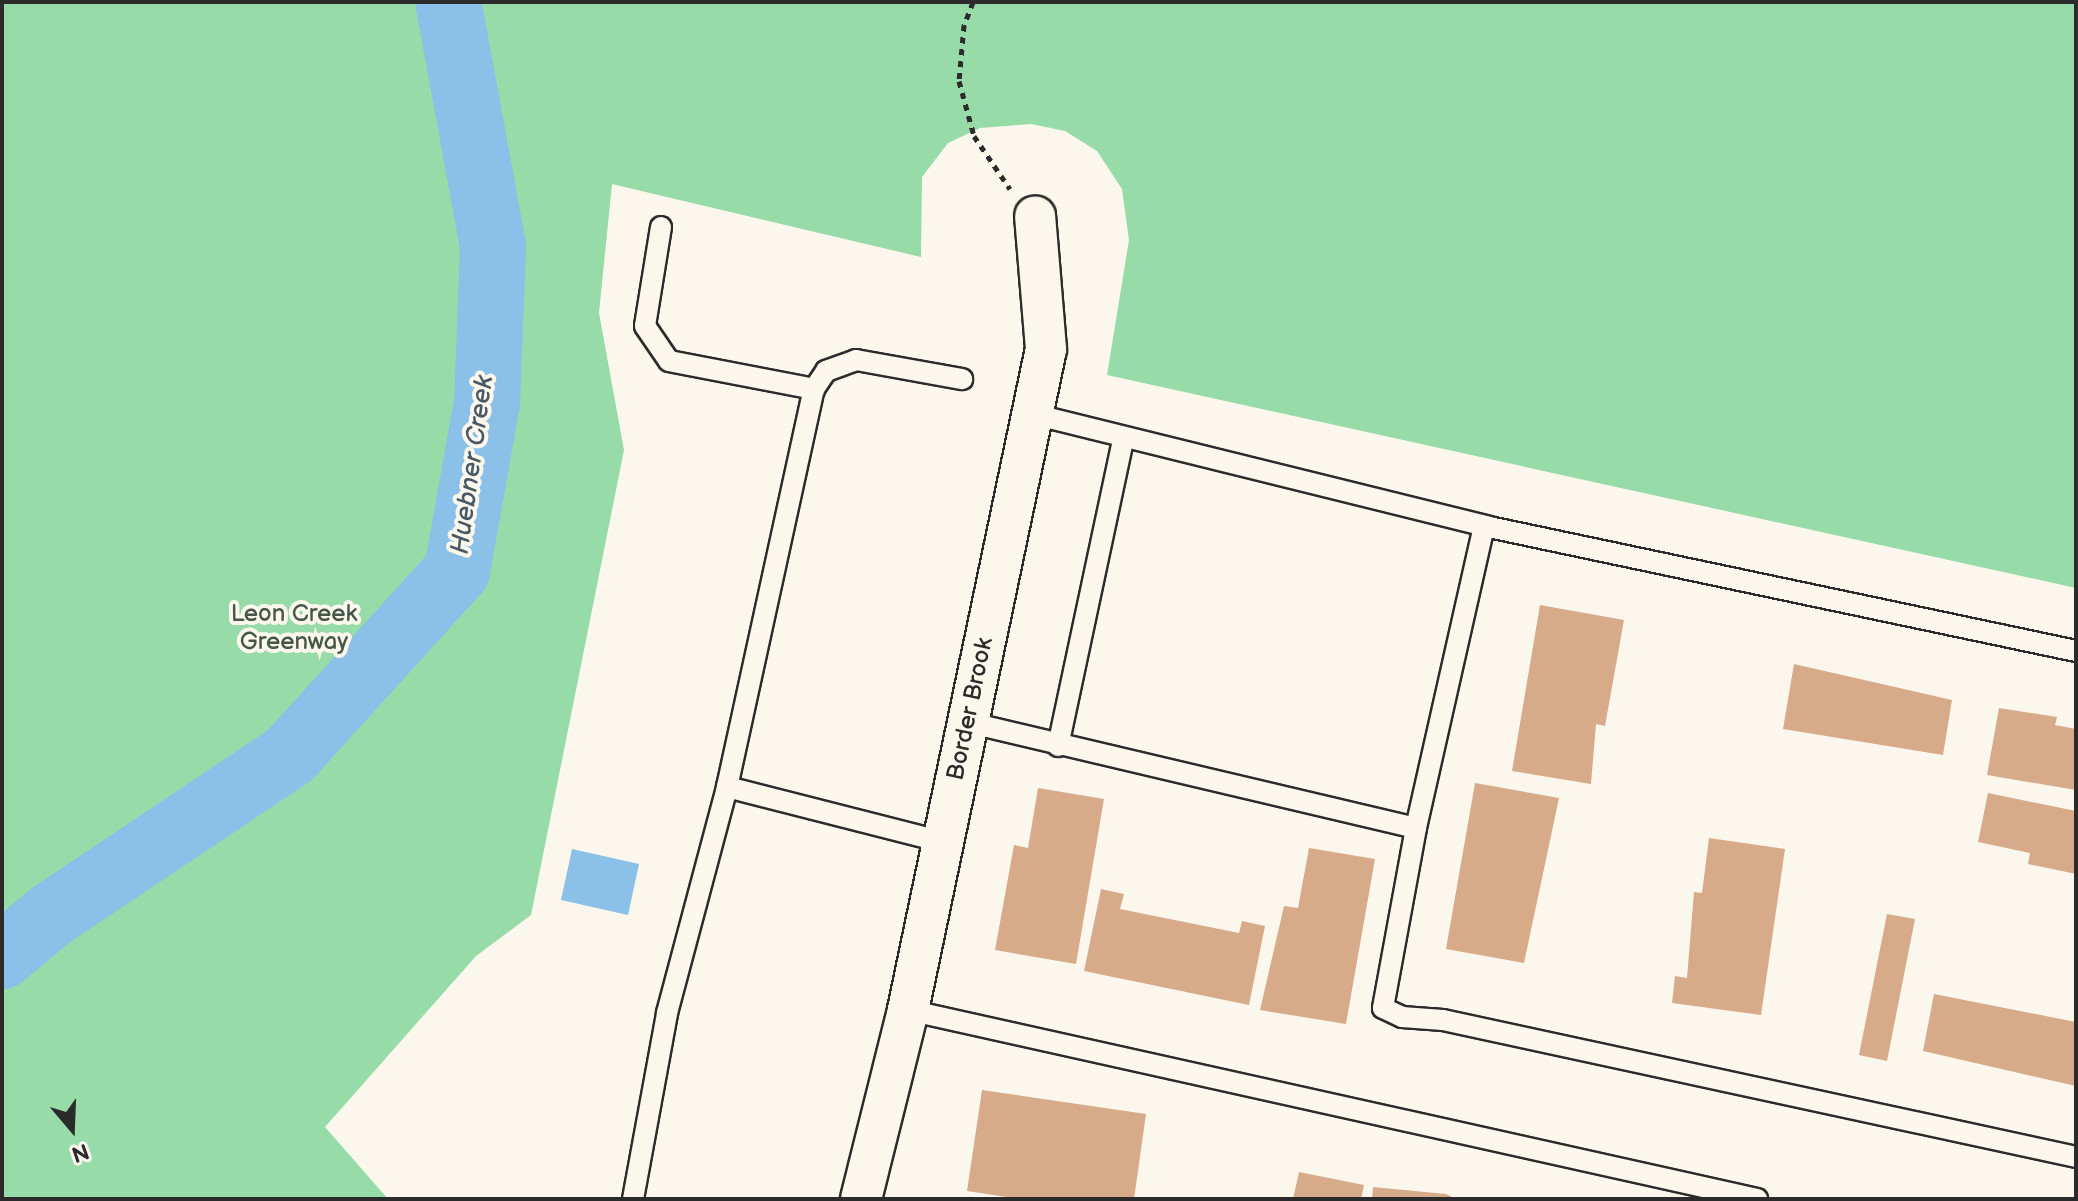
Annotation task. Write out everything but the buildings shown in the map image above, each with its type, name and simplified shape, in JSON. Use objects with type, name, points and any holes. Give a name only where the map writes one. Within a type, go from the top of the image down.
[{"type":"street","name":"Border Brook","points":[[861,1199],[908,1010],[1046,349],[1047,311],[1035,216]]},
{"type":"lane","points":[[661,227],[645,326],[669,361],[814,389]]},
{"type":"lane","points":[[633,1199],[667,1013],[727,787],[814,389],[826,371],[856,360],[962,379]]},
{"type":"lane","points":[[1033,414],[1118,439],[1484,526],[2076,651]]},
{"type":"lane","points":[[1048,744],[1118,439]]},
{"type":"lane","points":[[1484,526],[1416,828],[1383,1008],[1402,1017],[1443,1020],[2076,1157]]},
{"type":"lane","points":[[967,722],[1048,744],[1416,828]]},
{"type":"lane","points":[[727,787],[942,842]]},
{"type":"lane","points":[[908,1010],[1757,1199]]},
{"type":"path","points":[[973,2],[964,25],[959,81],[970,122],[997,176],[1035,216]]},
{"type":"green space","name":"Leon Creek Greenway","points":[[2,2],[2076,2],[2076,588],[1107,375],[1129,240],[1122,189],[1097,151],[1065,131],[1031,124],[980,128],[948,143],[922,177],[921,257],[612,184],[599,313],[624,450],[531,915],[476,956],[325,1127],[388,1199],[2,1199]]},
{"type":"water","points":[[572,849],[639,864],[628,915],[561,900]]},
{"type":"waterway","name":"Huebner Creek","points":[[2,956],[51,915],[290,755],[457,571],[487,403],[493,246],[448,2]]}]
